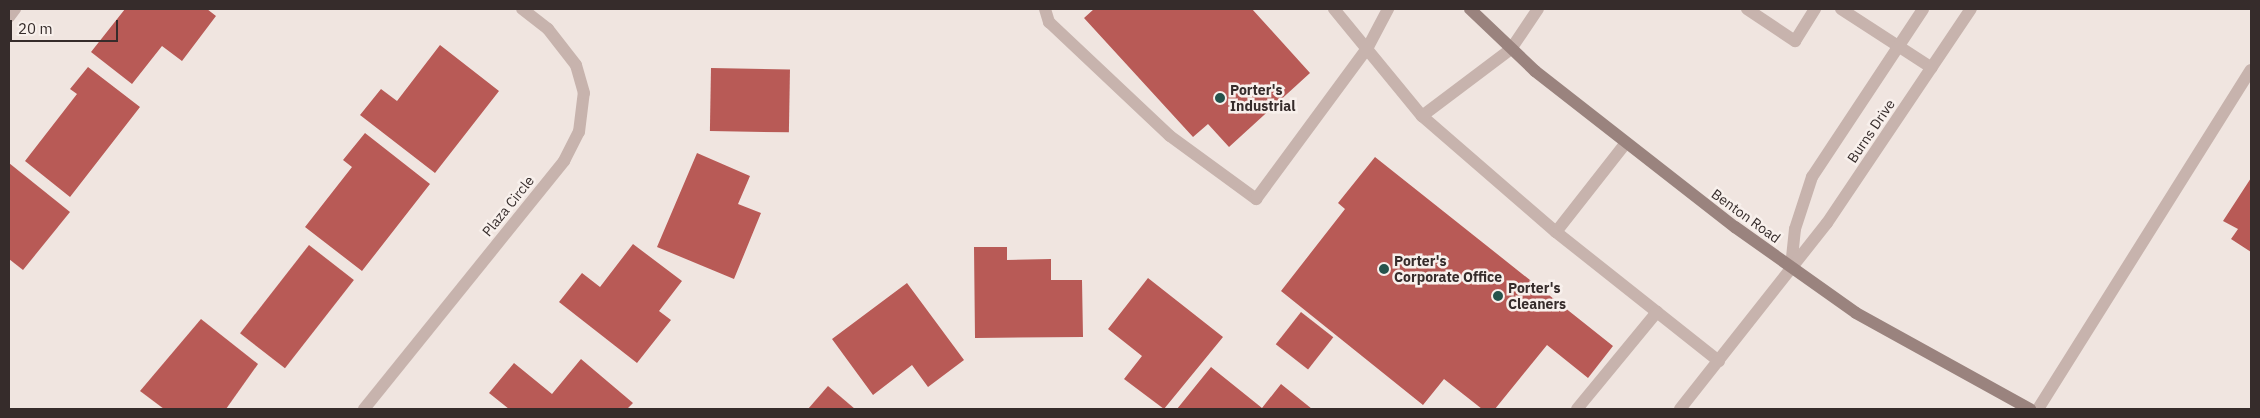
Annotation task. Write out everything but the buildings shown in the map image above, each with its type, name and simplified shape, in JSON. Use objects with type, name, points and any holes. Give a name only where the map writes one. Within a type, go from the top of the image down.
[{"type":"main road","name":"Benton Road","points":[[1470,9],[1511,48],[1625,144],[1791,267],[1856,313],[2030,409]]},
{"type":"street","points":[[9,17],[15,9]]},
{"type":"street","name":"Plaza Circle","points":[[364,409],[564,161],[579,132],[584,92],[576,65],[548,29],[522,9]]},
{"type":"street","points":[[1045,9],[1049,22],[1170,136],[1256,199],[1368,48],[1388,9]]},
{"type":"street","points":[[1334,9],[1422,116],[1556,232],[1718,360]]},
{"type":"street","points":[[1422,116],[1511,48],[1538,9]]},
{"type":"street","points":[[1747,9],[1795,41],[1814,9]]},
{"type":"street","points":[[1841,9],[1932,68]]},
{"type":"street","name":"Burns Drive","points":[[1791,267],[1795,228],[1812,178],[1922,9]]},
{"type":"street","name":"Burns Drive","points":[[1680,409],[1838,208],[1971,9]]},
{"type":"street","points":[[2038,409],[2251,70]]},
{"type":"street","points":[[1556,232],[1625,144]]},
{"type":"street","points":[[1577,409],[1657,312]]},
{"type":"place","name":"Porter's Industrial","points":[[1220,98]]},
{"type":"place","name":"Porter's Corporate Office","points":[[1384,269]]},
{"type":"place","name":"Porter's Cleaners","points":[[1498,296]]}]
